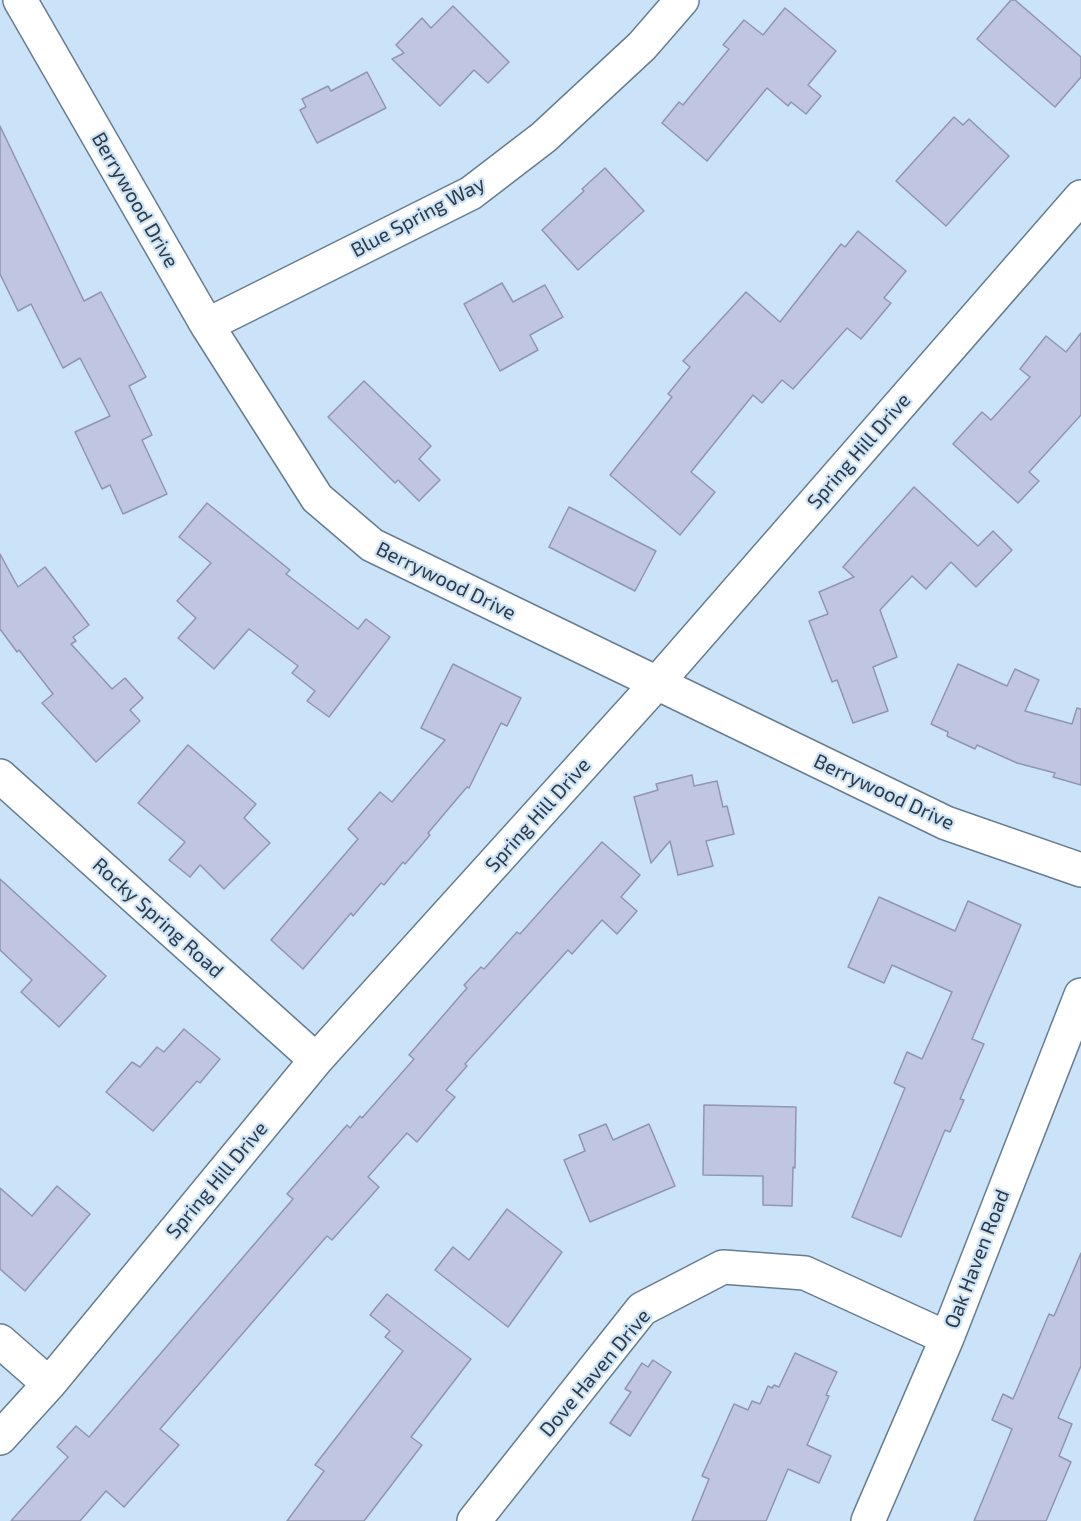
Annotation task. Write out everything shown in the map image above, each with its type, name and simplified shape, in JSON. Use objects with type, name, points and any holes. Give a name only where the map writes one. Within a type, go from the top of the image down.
[{"type":"street","name":"Berrywood Drive","points":[[20,0],[207,325],[317,498],[372,545],[946,823],[1081,870]]},
{"type":"street","name":"Blue Spring Way","points":[[207,325],[471,193],[544,137],[642,46],[682,0]]},
{"type":"street","name":"Spring Hill Drive","points":[[0,1438],[49,1384],[316,1060],[657,683],[1081,197]]},
{"type":"street","name":"Rocky Spring Road","points":[[0,776],[316,1060]]},
{"type":"street","name":"Oak Haven Road","points":[[868,1521],[947,1338],[1081,995]]},
{"type":"street","name":"Dove Haven Drive","points":[[474,1521],[642,1309],[723,1267],[805,1274],[947,1338]]},
{"type":"street","points":[[0,1341],[49,1384]]},
{"type":"building","points":[[1011,0],[1015,0],[1081,57],[1081,77],[1055,107],[977,39]]},
{"type":"building","points":[[453,6],[509,62],[488,83],[474,70],[440,106],[392,59],[404,53],[396,45],[422,18],[431,28]]},
{"type":"building","points":[[785,8],[836,51],[808,85],[821,96],[806,114],[791,102],[788,106],[767,88],[707,161],[662,123],[679,102],[683,105],[729,49],[723,45],[744,20],[763,35]]},
{"type":"building","points":[[367,72],[386,108],[317,143],[300,110],[306,107],[302,99],[328,86],[331,91]]},
{"type":"building","points":[[954,117],[963,125],[969,119],[1009,156],[946,226],[896,181]]},
{"type":"building","points":[[0,126],[84,301],[101,292],[146,377],[129,386],[152,435],[142,440],[167,494],[123,514],[110,485],[102,489],[75,432],[110,416],[80,358],[63,368],[31,304],[18,311],[0,274]]},
{"type":"building","points":[[605,168],[644,211],[578,270],[542,230]]},
{"type":"building","points":[[858,231],[906,271],[884,298],[891,303],[861,339],[847,328],[793,389],[782,380],[762,403],[753,395],[691,472],[715,492],[680,535],[610,475],[672,397],[668,394],[690,367],[683,361],[746,292],[780,322],[841,244],[845,247]]},
{"type":"building","points":[[502,283],[513,302],[545,285],[563,317],[530,335],[538,350],[500,371],[464,304]]},
{"type":"building","points":[[1081,333],[1081,415],[1029,472],[1039,481],[1018,503],[953,444],[982,412],[991,420],[1030,377],[1020,369],[1046,336],[1066,352]]},
{"type":"building","points":[[364,381],[431,446],[419,459],[440,480],[419,501],[398,480],[395,483],[328,417]]},
{"type":"building","points":[[914,487],[978,546],[993,531],[1012,550],[976,587],[951,562],[926,589],[912,576],[880,610],[897,657],[873,667],[888,711],[853,723],[837,680],[832,682],[809,621],[828,614],[819,592],[854,577],[843,567]]},
{"type":"building","points":[[207,503],[290,570],[286,574],[358,629],[366,619],[390,637],[329,717],[307,701],[315,691],[292,673],[298,666],[249,629],[214,669],[178,638],[196,618],[177,601],[211,563],[179,537]]},
{"type":"building","points":[[569,507],[656,551],[635,591],[549,547]]},
{"type":"building","points":[[0,554],[18,587],[45,567],[89,625],[73,637],[76,641],[71,644],[112,689],[125,678],[143,698],[130,710],[140,721],[96,762],[42,703],[53,694],[0,629]]},
{"type":"building","points":[[453,664],[521,698],[507,726],[501,723],[469,788],[467,787],[428,833],[430,835],[405,864],[403,862],[384,885],[381,883],[353,916],[351,913],[303,969],[271,940],[358,839],[348,829],[380,792],[392,802],[445,740],[421,728]]},
{"type":"building","points":[[958,664],[1007,686],[1015,669],[1039,680],[1025,711],[1072,724],[1077,708],[1081,709],[1081,785],[1053,777],[1055,773],[1017,763],[977,745],[975,749],[947,736],[948,732],[931,724]]},
{"type":"building","points":[[188,745],[256,804],[244,818],[270,843],[224,889],[200,865],[190,877],[169,860],[185,842],[138,803]]},
{"type":"building","points":[[692,775],[694,786],[717,781],[723,807],[727,806],[734,834],[706,841],[713,866],[678,875],[670,841],[651,863],[634,797],[658,790],[656,784]]},
{"type":"building","points":[[602,842],[640,875],[621,897],[637,911],[617,934],[602,920],[572,954],[568,950],[465,1064],[467,1066],[446,1090],[455,1097],[417,1142],[407,1133],[368,1177],[379,1187],[332,1240],[327,1236],[160,1429],[179,1445],[124,1507],[106,1491],[80,1521],[11,1521],[68,1457],[57,1447],[76,1426],[89,1437],[293,1199],[287,1194],[347,1125],[350,1128],[360,1116],[362,1118],[414,1059],[409,1055],[467,988],[464,985],[481,967],[484,969],[517,932],[520,934]]},
{"type":"building","points":[[0,879],[106,976],[59,1027],[21,992],[32,980],[0,950]]},
{"type":"building","points":[[879,897],[955,931],[968,901],[1021,925],[972,1039],[984,1044],[960,1099],[964,1100],[950,1132],[945,1130],[901,1237],[852,1217],[905,1088],[894,1083],[907,1052],[922,1059],[952,992],[892,965],[884,983],[848,967]]},
{"type":"building","points":[[184,1029],[220,1059],[200,1083],[197,1081],[153,1131],[106,1092],[132,1062],[140,1067],[157,1047],[164,1052]]},
{"type":"building","points":[[704,1105],[796,1107],[792,1206],[763,1205],[763,1176],[703,1175]]},
{"type":"building","points":[[606,1124],[613,1140],[649,1124],[675,1186],[590,1222],[564,1160],[585,1151],[579,1135]]},
{"type":"building","points":[[57,1186],[90,1214],[25,1291],[0,1269],[0,1188],[32,1216]]},
{"type":"building","points":[[507,1209],[562,1252],[508,1327],[435,1270],[453,1247],[469,1260]]},
{"type":"building","points":[[1081,1253],[1081,1366],[1058,1418],[1072,1424],[1059,1456],[1071,1462],[1046,1521],[974,1521],[1012,1429],[992,1420],[1003,1394],[1013,1399],[1049,1314],[1054,1316]]},
{"type":"building","points":[[387,1294],[471,1359],[411,1437],[422,1445],[364,1521],[287,1521],[324,1471],[315,1465],[403,1351],[385,1337],[390,1331],[370,1315]]},
{"type":"building","points":[[795,1353],[837,1372],[807,1445],[831,1456],[819,1483],[788,1469],[766,1521],[692,1521],[709,1479],[702,1476],[734,1404],[748,1410],[752,1401],[760,1404],[768,1386],[779,1387]]},
{"type":"building","points":[[653,1360],[671,1372],[630,1436],[610,1423],[631,1392],[625,1389],[642,1363],[648,1367]]}]
